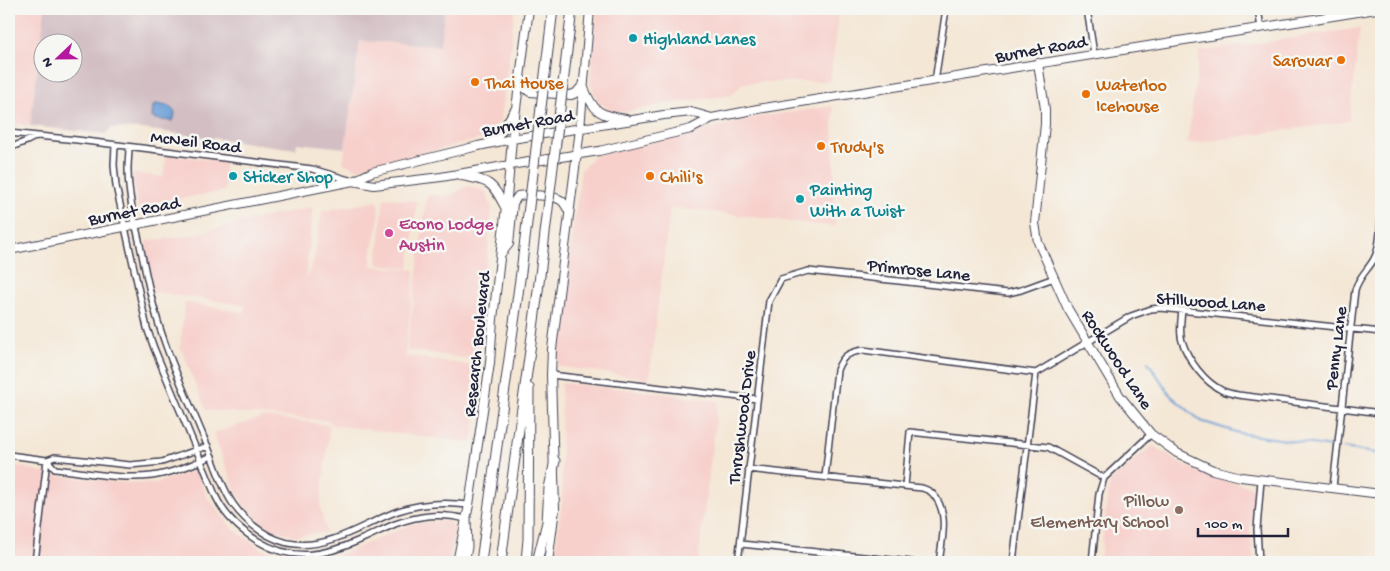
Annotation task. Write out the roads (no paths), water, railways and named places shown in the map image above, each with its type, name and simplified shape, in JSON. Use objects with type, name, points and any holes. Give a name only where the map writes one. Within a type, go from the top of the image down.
[{"type":"highway","points":[[480,562],[522,272],[553,9]]},
{"type":"highway","points":[[502,562],[514,458],[529,362],[572,9]]},
{"type":"highway","points":[[526,562],[528,539],[529,362]]},
{"type":"highway","points":[[537,562],[547,522],[549,488],[555,461]]},
{"type":"highway","points":[[464,562],[467,547],[466,519]]},
{"type":"main road","name":"Research Boulevard","points":[[456,562],[469,504],[490,364],[512,139],[529,9]]},
{"type":"main road","points":[[548,562],[555,509],[551,375],[555,325],[580,129],[590,9]]},
{"type":"main road","name":"Burnet Road","points":[[353,181],[374,185],[455,175],[599,151],[691,129],[712,118],[758,109],[1376,9]]},
{"type":"main road","name":"Rockwood Lane","points":[[1038,63],[1044,100],[1045,124],[1034,223],[1038,242],[1068,309],[1120,396],[1151,434],[1177,453],[1213,470],[1261,480],[1381,494]]},
{"type":"main road","points":[[520,76],[526,89],[530,92],[571,95],[576,93],[583,85]]},
{"type":"main road","points":[[583,85],[588,98],[597,110],[609,116],[632,120]]},
{"type":"main road","points":[[486,144],[501,132],[516,106]]},
{"type":"main road","name":"Burnet Road","points":[[9,250],[353,181],[372,172],[512,139],[691,112],[712,118]]},
{"type":"main road","points":[[455,175],[483,180],[490,184],[496,190],[506,209]]},
{"type":"main road","points":[[501,254],[509,244],[514,203],[518,196],[554,197],[562,201],[569,212]]},
{"type":"street","points":[[936,81],[946,9]]},
{"type":"street","points":[[1088,9],[1094,54]]},
{"type":"street","points":[[1258,9],[1261,28]]},
{"type":"street","name":"McNeil Road","points":[[9,134],[278,164],[312,169],[353,181]]},
{"type":"street","name":"McNeil Road","points":[[9,148],[35,137]]},
{"type":"street","points":[[115,145],[114,179],[147,328],[196,450],[219,502],[231,520],[251,537],[263,544],[287,553],[307,555],[332,551],[394,525],[424,517],[449,515],[466,519]]},
{"type":"street","points":[[130,147],[128,179],[152,304],[165,344],[226,493],[238,511],[262,531],[281,541],[305,544],[330,540],[398,511],[415,506],[452,502],[469,504]]},
{"type":"street","name":"Penny Lane","points":[[1333,487],[1355,290],[1358,281],[1375,258],[1381,218]]},
{"type":"street","name":"Primrose Lane","points":[[781,279],[808,271],[1008,293],[1054,278]]},
{"type":"street","name":"Thrushwood Drive","points":[[738,562],[768,301],[781,279]]},
{"type":"street","name":"Stillwood Lane","points":[[1036,373],[1131,316],[1143,311],[1161,308],[1381,332]]},
{"type":"street","points":[[1182,310],[1182,339],[1186,352],[1205,378],[1223,391],[1238,395],[1381,412]]},
{"type":"street","points":[[825,477],[837,370],[841,360],[846,355],[863,350],[1036,373],[1013,562]]},
{"type":"street","points":[[551,375],[757,399]]},
{"type":"street","points":[[905,486],[910,432],[1048,448],[1104,478]]},
{"type":"street","points":[[1092,562],[1099,494],[1104,478],[1151,434]]},
{"type":"street","points":[[9,455],[47,460],[55,457],[140,465],[162,462],[208,446]]},
{"type":"street","points":[[47,460],[55,469],[103,474],[153,476],[212,456]]},
{"type":"street","points":[[34,562],[47,460]]},
{"type":"street","points":[[748,469],[922,488],[932,493],[940,505],[944,521],[939,562]]},
{"type":"street","points":[[1259,562],[1257,529],[1261,480]]},
{"type":"street","points":[[740,544],[911,562]]},
{"type":"water","points":[[156,104],[169,106],[175,112],[174,119],[172,121],[154,119],[152,117],[153,106]]},
{"type":"waterway","points":[[1148,362],[1171,396],[1201,421],[1239,433],[1331,447]]},
{"type":"waterway","points":[[1343,448],[1381,454]]},
{"type":"place","name":"Highland Lanes","points":[[633,38]]},
{"type":"place","name":"Sarovar","points":[[1341,60]]},
{"type":"place","name":"Thai House","points":[[475,82]]},
{"type":"place","name":"Waterloo Icehouse","points":[[1086,94]]},
{"type":"place","name":"Trudy's","points":[[821,146]]},
{"type":"place","name":"Sticker Shop","points":[[233,176]]},
{"type":"place","name":"Chili's","points":[[650,176]]},
{"type":"place","name":"Painting With a Twist","points":[[800,199]]},
{"type":"place","name":"Econo Lodge Austin","points":[[389,233]]},
{"type":"place","name":"Pillow Elementary School","points":[[1179,510]]}]
